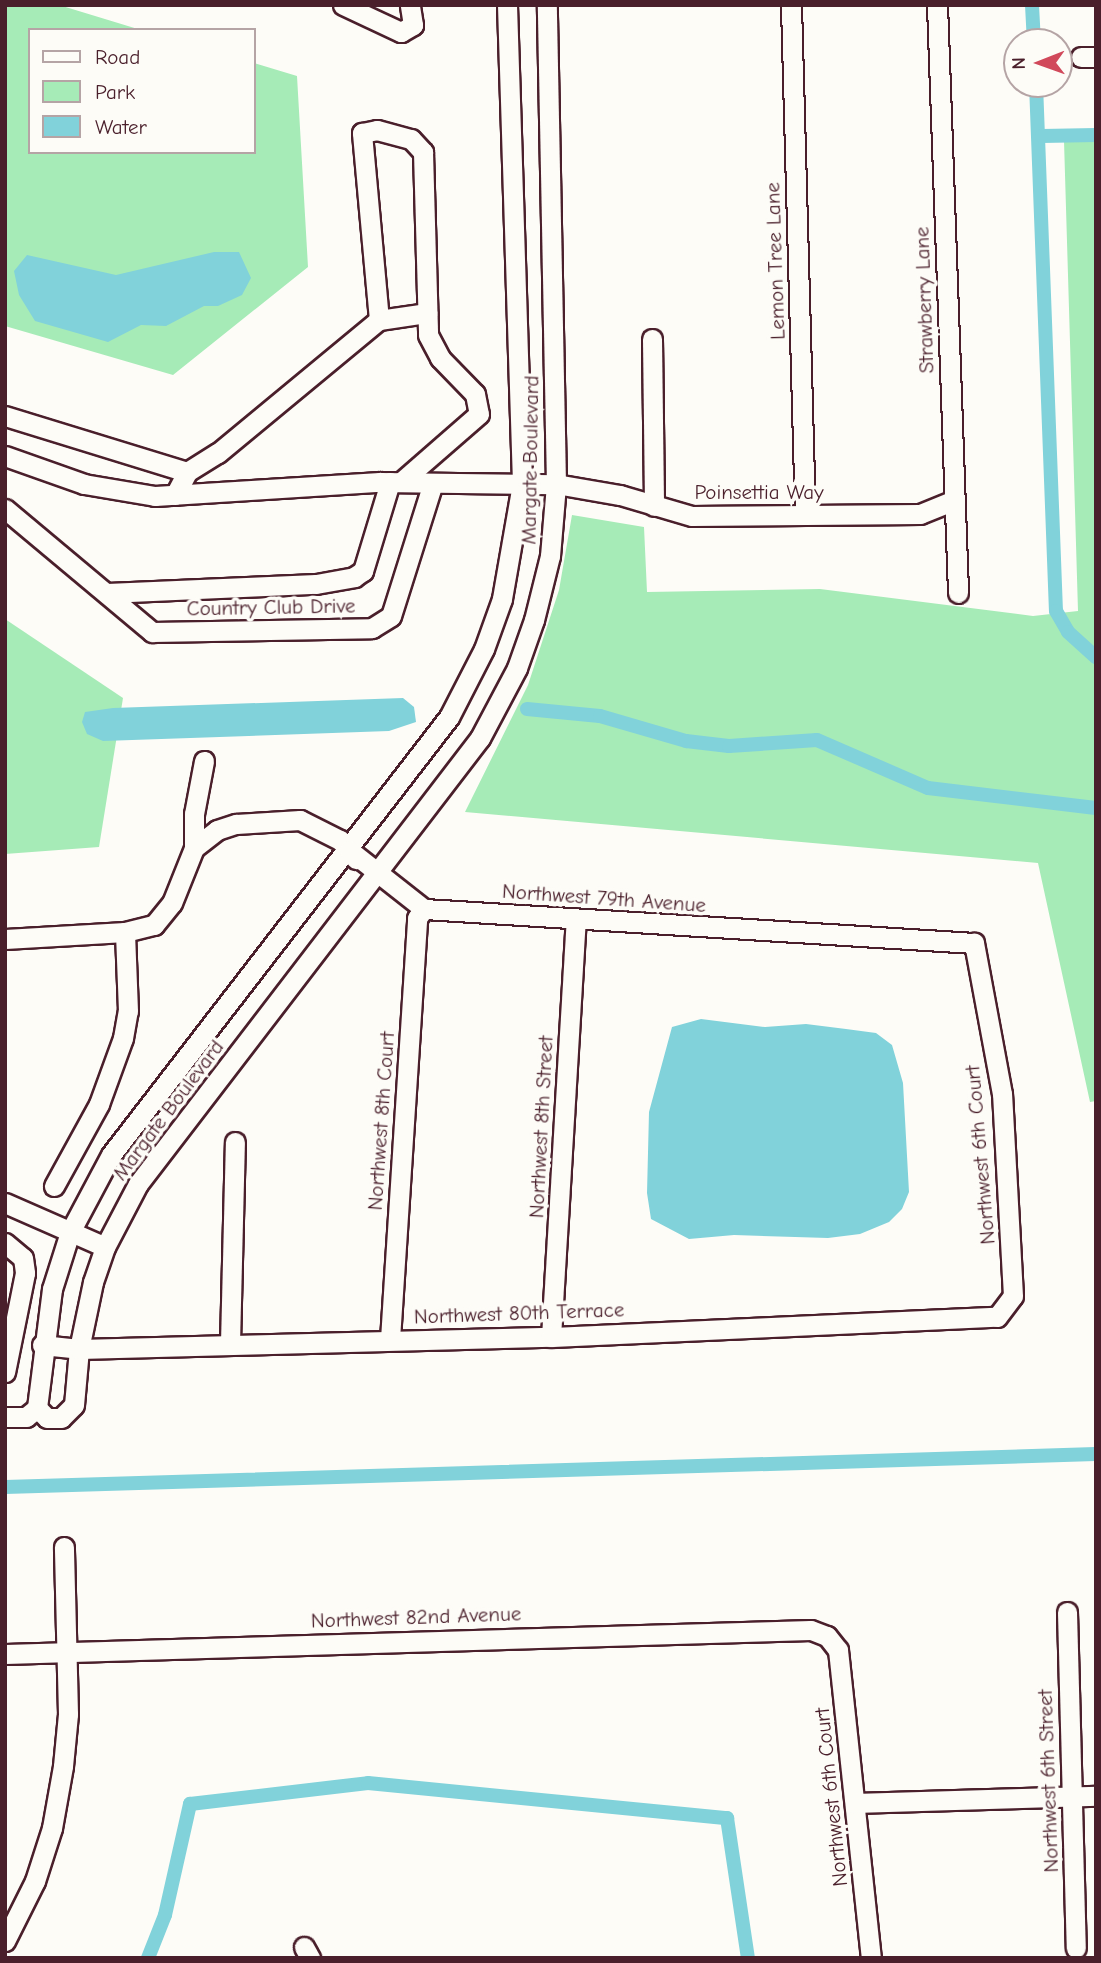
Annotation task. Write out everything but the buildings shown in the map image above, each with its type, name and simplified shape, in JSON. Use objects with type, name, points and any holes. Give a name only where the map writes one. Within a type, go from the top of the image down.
[{"type":"street","points":[[343,5],[401,33],[413,25],[410,5]]},
{"type":"street","name":"Margate Boulevard","points":[[507,5],[522,484],[502,599],[484,649],[449,717],[111,1155],[70,1232],[42,1345],[37,1408],[51,1419],[71,1412],[79,1349],[105,1247],[138,1184],[480,738],[517,668],[550,556],[556,484],[547,5]]},
{"type":"street","name":"Lemon Tree Lane","points":[[790,5],[805,515]]},
{"type":"street","name":"Strawberry Lane","points":[[937,5],[958,593]]},
{"type":"street","points":[[379,320],[362,133],[377,130],[411,139],[423,152],[428,335],[434,346],[475,394],[479,414],[396,482]]},
{"type":"street","points":[[174,495],[187,471],[218,453],[379,320],[427,313]]},
{"type":"street","points":[[652,339],[654,506]]},
{"type":"street","points":[[5,416],[187,471]]},
{"type":"street","points":[[5,456],[84,484],[174,495],[396,482],[522,484]]},
{"type":"street","name":"Country Club Drive","points":[[107,593],[316,584],[354,577],[363,571],[396,482]]},
{"type":"street","name":"Country Club Drive","points":[[5,509],[152,632],[372,628],[391,616],[433,483]]},
{"type":"street","name":"Poinsettia Way","points":[[522,484],[556,484],[620,495],[692,516],[920,514],[954,500]]},
{"type":"street","points":[[5,939],[144,930],[161,921],[194,848],[194,814],[204,761]]},
{"type":"street","points":[[194,848],[217,830],[236,824],[284,818],[310,824],[349,850],[375,876],[421,913]]},
{"type":"street","name":"Northwest 79th Avenue","points":[[421,913],[974,943]]},
{"type":"street","name":"Northwest 8th Court","points":[[390,1339],[421,913]]},
{"type":"street","name":"Northwest 8th Street","points":[[551,1337],[576,920]]},
{"type":"street","points":[[54,1186],[99,1104],[123,1038],[128,1011],[125,932]]},
{"type":"street","name":"Northwest 6th Court","points":[[974,943],[1003,1107],[1013,1296],[997,1317]]},
{"type":"street","points":[[230,1343],[234,1142]]},
{"type":"street","points":[[5,1203],[105,1247]]},
{"type":"street","points":[[5,1243],[23,1258],[25,1273],[5,1372]]},
{"type":"street","name":"Northwest 80th Terrace","points":[[42,1345],[79,1349],[230,1343],[551,1337],[997,1317]]},
{"type":"street","points":[[5,1417],[26,1417],[37,1408]]},
{"type":"street","points":[[5,1941],[35,1881],[52,1828],[66,1740],[68,1653],[64,1547]]},
{"type":"street","name":"Northwest 6th Street","points":[[1067,1612],[1076,1948]]},
{"type":"street","name":"Northwest 82nd Avenue","points":[[5,1654],[466,1637],[811,1630],[827,1636]]},
{"type":"street","name":"Northwest 6th Court","points":[[827,1636],[838,1650],[871,1958]]},
{"type":"street","points":[[855,1803],[1096,1796]]},
{"type":"green space","points":[[5,5],[59,5],[134,28],[28,28],[28,154],[256,154],[256,64],[297,76],[308,267],[173,375],[5,326]]},
{"type":"green space","points":[[1064,141],[1096,141],[1096,1101],[1090,1102],[1038,863],[465,812],[528,685],[559,590],[572,515],[644,527],[647,592],[820,589],[1033,616],[1078,611]]},
{"type":"green space","points":[[5,619],[123,698],[99,847],[5,854]]},
{"type":"water","points":[[214,252],[239,252],[251,278],[242,295],[218,306],[204,306],[166,326],[141,325],[108,342],[35,321],[19,295],[14,271],[27,255],[116,275]]},
{"type":"water","points":[[403,698],[414,707],[416,722],[389,731],[103,741],[87,734],[82,722],[85,712],[113,708]]},
{"type":"water","points":[[701,1019],[765,1027],[806,1024],[876,1033],[892,1045],[903,1083],[909,1192],[902,1209],[889,1222],[860,1234],[828,1238],[734,1235],[689,1239],[651,1219],[647,1193],[649,1112],[672,1027]]},
{"type":"waterway","points":[[1032,5],[1033,28]]},
{"type":"waterway","points":[[1037,98],[1056,611],[1068,632],[1096,657]]},
{"type":"waterway","points":[[1042,136],[1096,135]]},
{"type":"waterway","points":[[527,709],[600,716],[686,741],[729,746],[817,740],[928,788],[1096,808]]},
{"type":"waterway","points":[[5,1487],[1096,1454]]},
{"type":"waterway","points":[[148,1958],[165,1915],[190,1804],[368,1783],[727,1818],[748,1958]]}]
